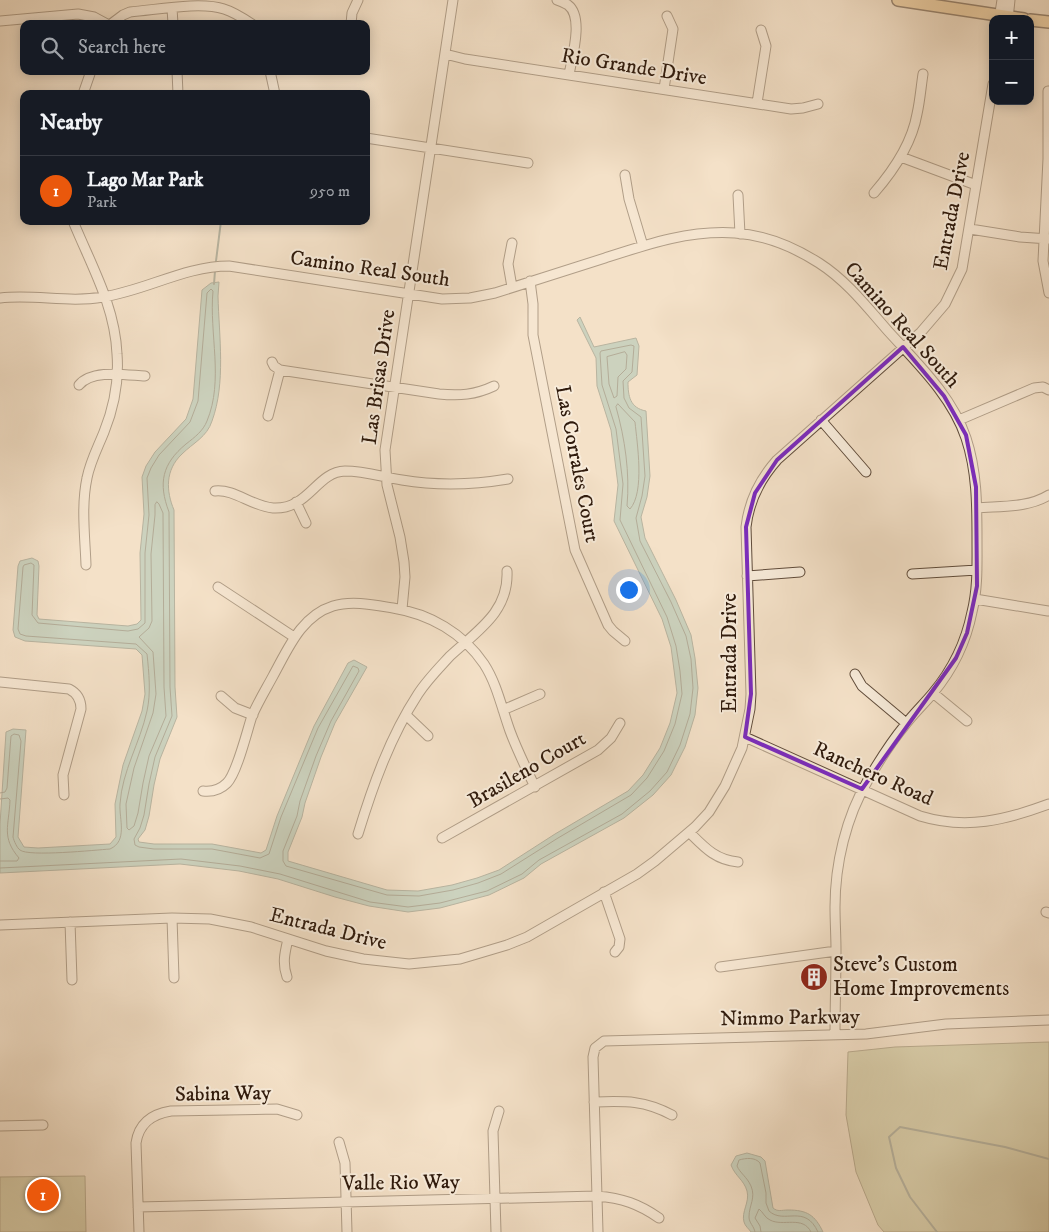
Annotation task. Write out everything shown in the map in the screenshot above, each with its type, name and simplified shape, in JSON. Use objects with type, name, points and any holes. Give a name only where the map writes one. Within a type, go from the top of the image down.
[{"type":"main road","points":[[898,0],[992,15]]},
{"type":"main road","points":[[1034,20],[1049,22]]},
{"type":"street","points":[[351,20],[352,13],[358,0]]},
{"type":"street","name":"Las Brisas Drive","points":[[402,610],[404,562],[386,477],[385,450],[454,0]]},
{"type":"street","points":[[557,0],[568,5],[574,12],[577,23],[569,75]]},
{"type":"street","points":[[1002,0],[1004,15]]},
{"type":"street","points":[[1005,15],[1010,0]]},
{"type":"street","points":[[116,20],[130,12],[205,6],[233,12],[246,20]]},
{"type":"street","points":[[172,8],[173,20]]},
{"type":"street","points":[[0,21],[78,14],[100,20]]},
{"type":"street","points":[[664,89],[673,29],[667,16]]},
{"type":"street","points":[[757,104],[766,46],[761,30]]},
{"type":"street","name":"Rio Grande Drive","points":[[445,54],[757,104],[795,109],[818,104]]},
{"type":"street","points":[[874,193],[892,172],[908,141],[917,114],[923,74]]},
{"type":"street","points":[[84,90],[90,75]]},
{"type":"street","points":[[177,75],[178,90]]},
{"type":"street","points":[[271,75],[273,90]]},
{"type":"street","points":[[1048,91],[1046,239],[1043,261],[1049,293]]},
{"type":"street","name":"Entrada Drive","points":[[0,925],[172,918],[210,919],[259,929],[326,951],[372,961],[409,964],[445,961],[477,955],[527,937],[655,862],[690,833],[717,800],[734,767],[745,737],[751,694],[746,527],[755,493],[777,460],[929,324],[952,292],[964,264],[989,105]]},
{"type":"street","points":[[370,139],[528,163]]},
{"type":"street","points":[[901,157],[976,185]]},
{"type":"street","points":[[626,175],[629,199],[643,246]]},
{"type":"street","points":[[738,195],[740,234]]},
{"type":"street","points":[[75,225],[105,296],[113,320],[116,338],[117,375],[112,408],[90,465],[85,489],[86,566]]},
{"type":"street","points":[[970,229],[1046,239]]},
{"type":"street","name":"Camino Real South","points":[[0,298],[24,297],[71,300],[105,296],[123,293],[189,270],[235,266],[442,299],[462,299],[481,296],[530,282],[684,235],[719,233],[740,234],[768,240],[803,253],[826,268],[855,293],[944,396],[966,435],[973,462],[976,487],[977,570],[975,599],[963,643],[946,676],[889,746],[862,789],[848,824],[838,868],[835,906],[835,1035]]},
{"type":"street","points":[[512,243],[508,264],[512,287]]},
{"type":"street","name":"Las Corrales Court","points":[[530,282],[533,336],[575,550],[608,625],[625,641]]},
{"type":"street","points":[[272,362],[280,370],[459,396],[474,394],[494,386]]},
{"type":"street","points":[[268,416],[280,370]]},
{"type":"street","points":[[79,385],[90,376],[145,376]]},
{"type":"street","points":[[959,420],[1034,388],[1044,387],[1049,390]]},
{"type":"street","points":[[822,420],[866,472]]},
{"type":"street","points":[[215,491],[228,492],[262,506],[279,508],[296,502],[312,492],[323,480],[337,472],[345,471],[453,485],[508,479]]},
{"type":"street","points":[[977,508],[1027,504],[1036,502],[1049,495]]},
{"type":"street","points":[[296,502],[306,523]]},
{"type":"street","points":[[912,574],[977,570]]},
{"type":"street","points":[[358,834],[377,774],[406,715],[427,681],[489,621],[502,600],[506,588],[507,571]]},
{"type":"street","points":[[747,576],[800,572]]},
{"type":"street","points":[[218,587],[294,638]]},
{"type":"street","points":[[975,599],[1048,611]]},
{"type":"street","points":[[202,791],[217,790],[230,780],[253,715],[294,638],[302,628],[318,613],[334,606],[352,604],[402,610],[420,615],[443,625],[466,643],[490,674],[520,755],[535,787]]},
{"type":"street","points":[[856,674],[862,686],[906,723]]},
{"type":"street","points":[[0,682],[69,689],[80,700],[81,709],[63,775],[64,795]]},
{"type":"street","points":[[933,693],[967,721]]},
{"type":"street","points":[[503,710],[540,694]]},
{"type":"street","points":[[221,696],[234,708],[253,715]]},
{"type":"street","points":[[406,715],[428,736]]},
{"type":"street","name":"Brasileno Court","points":[[442,838],[598,750],[611,738],[620,723]]},
{"type":"street","name":"Ranchero Road","points":[[745,737],[920,816],[939,821],[959,824],[998,820],[1049,804]]},
{"type":"street","points":[[690,833],[714,855],[722,859],[738,862]]},
{"type":"street","points":[[604,892],[620,939],[619,947],[615,952]]},
{"type":"street","points":[[172,918],[174,978]]},
{"type":"street","points":[[70,922],[72,980]]},
{"type":"street","points":[[287,977],[284,955],[288,939]]},
{"type":"street","points":[[720,966],[836,951]]},
{"type":"street","name":"Nimmo Parkway","points":[[594,1102],[593,1057],[595,1048],[600,1043],[608,1040],[883,1033],[955,1023],[1049,1020]]},
{"type":"street","points":[[598,1232],[594,1102],[632,1101],[657,1107],[672,1115]]},
{"type":"street","name":"Sabina Way","points":[[139,1232],[137,1136],[143,1124],[156,1114],[171,1111],[277,1110],[297,1115]]},
{"type":"street","points":[[496,1232],[494,1131],[499,1111]]},
{"type":"street","points":[[0,1126],[43,1124]]},
{"type":"street","points":[[339,1142],[345,1163],[347,1232]]},
{"type":"street","name":"Valle Rio Way","points":[[138,1207],[597,1196],[627,1200],[645,1208],[659,1218]]},
{"type":"highlighted area","points":[[903,347],[944,396],[966,435],[976,487],[977,586],[967,633],[956,658],[862,789],[745,737],[751,694],[746,527],[755,493],[777,460]]},
{"type":"shaded area","points":[[1049,1042],[1049,1232],[884,1232],[878,1225],[856,1172],[846,1115],[848,1052],[895,1047]]},
{"type":"shaded area","points":[[85,1176],[86,1232],[0,1232],[0,1177]]},
{"type":"water","points":[[219,282],[220,375],[216,406],[210,427],[176,460],[172,467],[169,481],[169,495],[174,510],[175,687],[177,717],[160,759],[149,816],[145,830],[138,839],[139,842],[154,844],[212,844],[261,853],[266,850],[277,816],[314,726],[348,663],[354,660],[367,667],[335,723],[321,757],[302,817],[288,852],[288,861],[387,890],[418,891],[452,885],[499,870],[628,791],[643,775],[660,748],[670,723],[677,693],[671,647],[662,619],[614,521],[618,485],[611,430],[597,386],[596,358],[577,320],[580,317],[594,347],[636,338],[639,346],[637,375],[628,382],[631,401],[636,407],[646,411],[650,476],[647,497],[641,517],[645,538],[691,635],[695,658],[698,688],[695,715],[685,747],[671,775],[653,795],[624,818],[541,864],[524,878],[489,895],[440,908],[408,912],[369,906],[278,879],[239,871],[180,864],[0,873],[0,824],[6,732],[13,729],[26,730],[18,837],[24,847],[110,844],[116,837],[115,804],[123,765],[142,711],[145,694],[142,655],[136,649],[25,641],[15,637],[13,630],[18,566],[20,561],[32,558],[38,561],[37,615],[39,619],[128,626],[137,624],[141,620],[140,553],[144,514],[142,477],[146,466],[155,452],[186,419],[193,399],[202,290],[211,283]]},
{"type":"water","points":[[747,1153],[761,1157],[765,1161],[773,1208],[805,1212],[817,1221],[823,1232],[751,1232],[745,1225],[743,1218],[748,1195],[747,1191],[731,1165],[736,1156]]},
{"type":"waterway","points":[[216,261],[220,225]]},
{"type":"waterway","points":[[214,284],[215,271]]},
{"type":"waterway","points":[[937,1232],[910,1197],[896,1168],[889,1137],[900,1127],[1005,1147],[1049,1159]]},
{"type":"place","name":"Steve's Custom Home Improvements","points":[[814,977]]},
{"type":"place","name":"Lago Mar Park","points":[[43,1195]]}]
